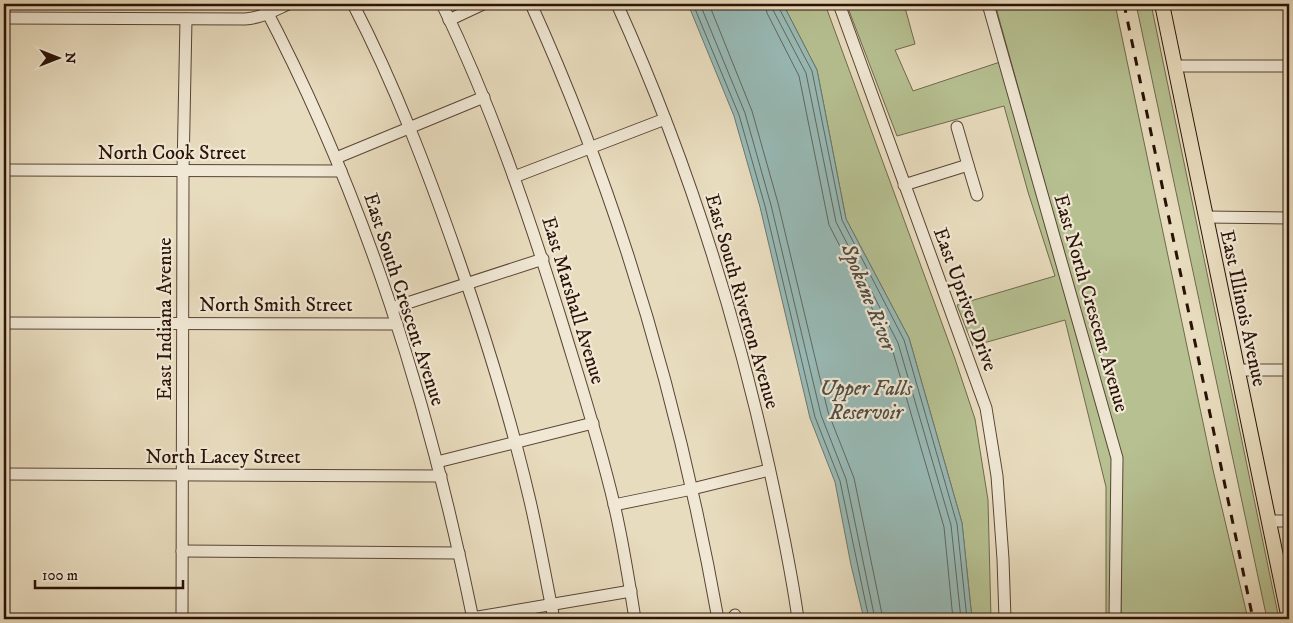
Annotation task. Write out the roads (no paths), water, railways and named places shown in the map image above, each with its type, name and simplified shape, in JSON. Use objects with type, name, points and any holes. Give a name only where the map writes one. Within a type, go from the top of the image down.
[{"type":"main road","name":"East Illinois Avenue","points":[[1162,4],[1289,619]]},
{"type":"street","points":[[4,18],[245,19],[256,18],[266,9],[288,4]]},
{"type":"street","points":[[353,4],[409,128],[439,202],[467,284],[515,443],[530,501],[554,619]]},
{"type":"street","name":"East Marshall Avenue","points":[[442,4],[484,97],[543,259],[593,423],[614,505],[635,619]]},
{"type":"street","points":[[449,20],[483,4]]},
{"type":"street","points":[[531,4],[591,148],[624,240],[658,352],[692,488],[718,619]]},
{"type":"street","name":"East South Riverton Avenue","points":[[618,4],[665,119],[700,215],[726,298],[769,470],[798,619]]},
{"type":"street","name":"East Upriver Drive","points":[[840,4],[986,408],[997,476],[1005,619]]},
{"type":"street","name":"East North Crescent Avenue","points":[[988,4],[1117,458],[1115,619]]},
{"type":"street","name":"East South Crescent Avenue","points":[[266,9],[336,158],[371,247],[392,308],[438,462],[473,618]]},
{"type":"street","name":"East Indiana Avenue","points":[[182,619],[183,171],[186,19]]},
{"type":"street","points":[[1175,66],[1289,66]]},
{"type":"street","points":[[336,158],[484,97]]},
{"type":"street","points":[[514,177],[665,119]]},
{"type":"street","points":[[957,127],[977,195]]},
{"type":"street","points":[[904,184],[968,165]]},
{"type":"street","name":"North Cook Street","points":[[4,170],[341,170]]},
{"type":"street","points":[[1205,217],[1289,218]]},
{"type":"street","points":[[392,308],[543,259]]},
{"type":"street","name":"North Smith Street","points":[[4,322],[397,324]]},
{"type":"street","points":[[1237,370],[1289,370]]},
{"type":"street","points":[[438,462],[593,423]]},
{"type":"street","points":[[614,505],[769,470]]},
{"type":"street","name":"North Lacey Street","points":[[4,474],[441,476]]},
{"type":"street","points":[[1269,521],[1289,522]]},
{"type":"street","points":[[182,551],[459,553]]},
{"type":"street","points":[[473,618],[631,591]]},
{"type":"water","name":"Upper Falls Reservoir","points":[[688,4],[783,4],[817,70],[846,219],[909,338],[962,523],[972,619],[864,619],[851,565],[835,482],[810,418],[760,207],[734,116]]},
{"type":"railway","points":[[1124,4],[1253,619]]},
{"type":"water label","name":"Spokane River","points":[[869,297]]}]
